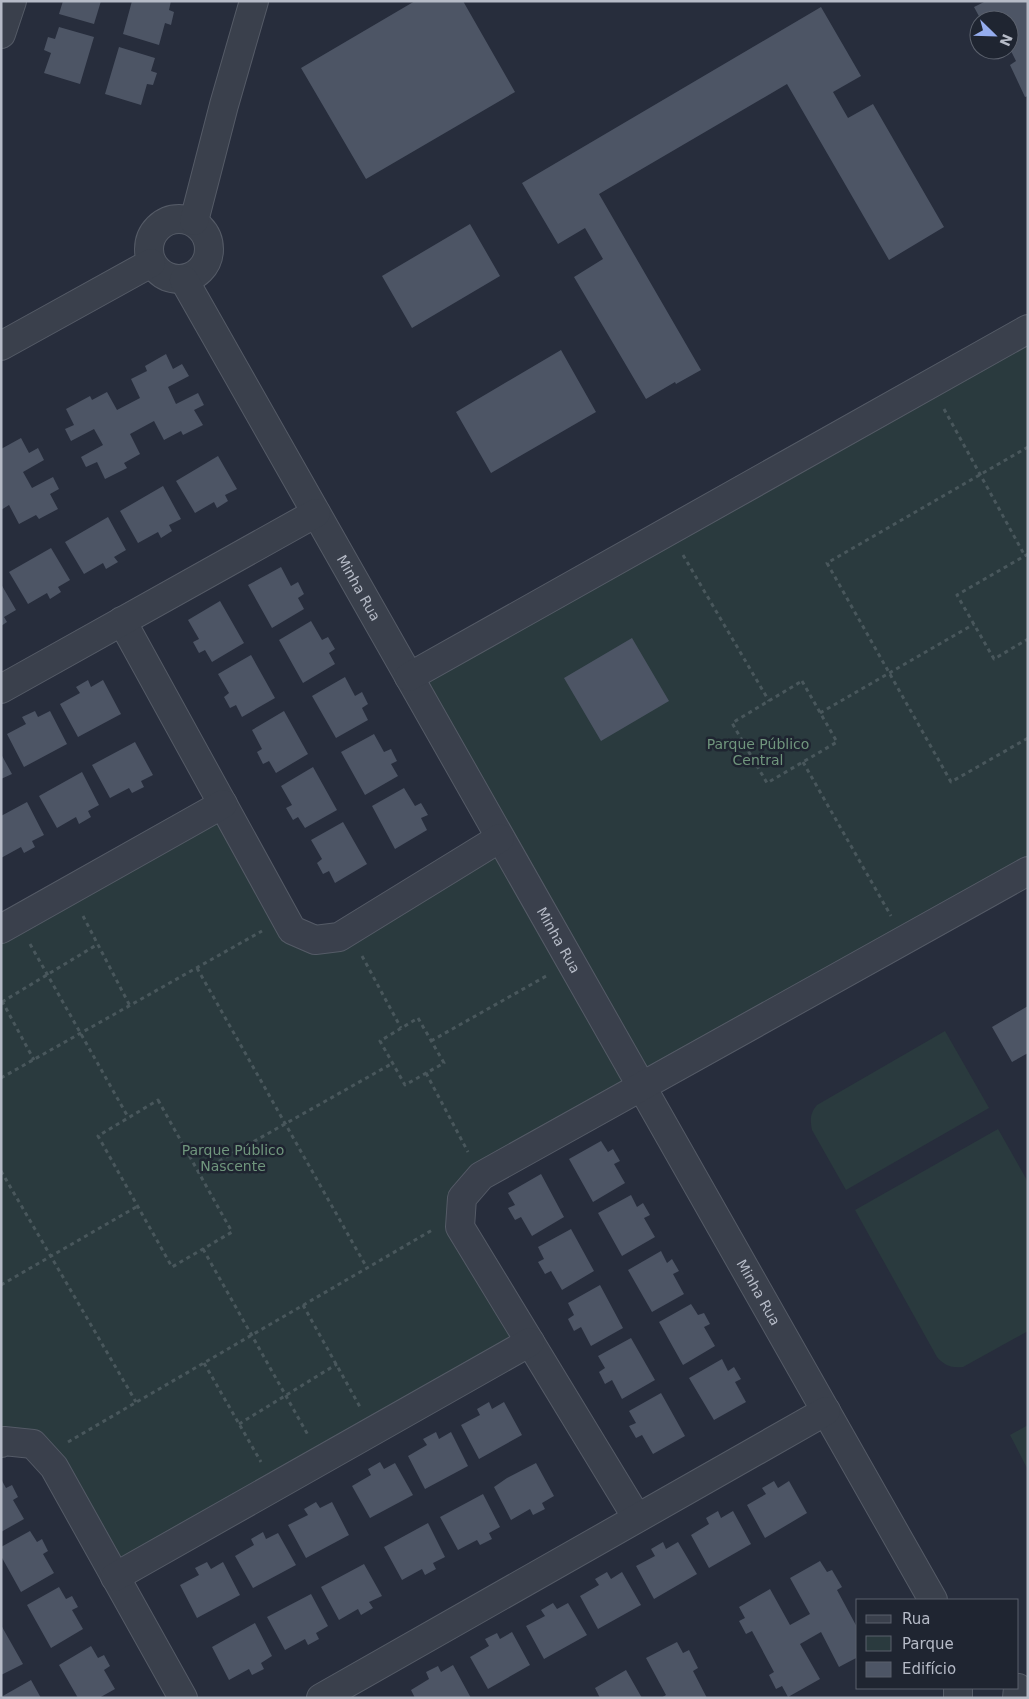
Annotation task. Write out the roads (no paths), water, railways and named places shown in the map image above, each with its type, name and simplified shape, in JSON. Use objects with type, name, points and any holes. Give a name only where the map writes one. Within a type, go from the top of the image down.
[{"type":"street","points":[[1,34],[12,1]]},
{"type":"street","points":[[194,221],[224,105],[254,1]]},
{"type":"street","points":[[175,218],[194,221],[208,235],[210,254],[201,271],[184,280],[165,277],[151,263],[149,244],[158,226],[175,218]]},
{"type":"street","points":[[1,346],[151,263]]},
{"type":"street","name":"Minha Rua","points":[[184,280],[932,1599]]},
{"type":"street","points":[[409,677],[1028,329]]},
{"type":"street","points":[[1,689],[316,513]]},
{"type":"street","points":[[122,621],[292,930],[315,940],[339,937],[500,838]]},
{"type":"street","points":[[9,925],[223,804]]},
{"type":"street","points":[[637,1518],[460,1227],[462,1198],[481,1176],[1028,871]]},
{"type":"street","points":[[115,1577],[530,1342]]},
{"type":"street","points":[[321,1698],[826,1411]]},
{"type":"street","points":[[1,1443],[4,1441],[33,1444],[54,1467],[183,1698]]},
{"type":"park label","name":"Parque Público Central","points":[[758,752]]},
{"type":"park label","name":"Parque Público Nascente","points":[[233,1158]]}]
